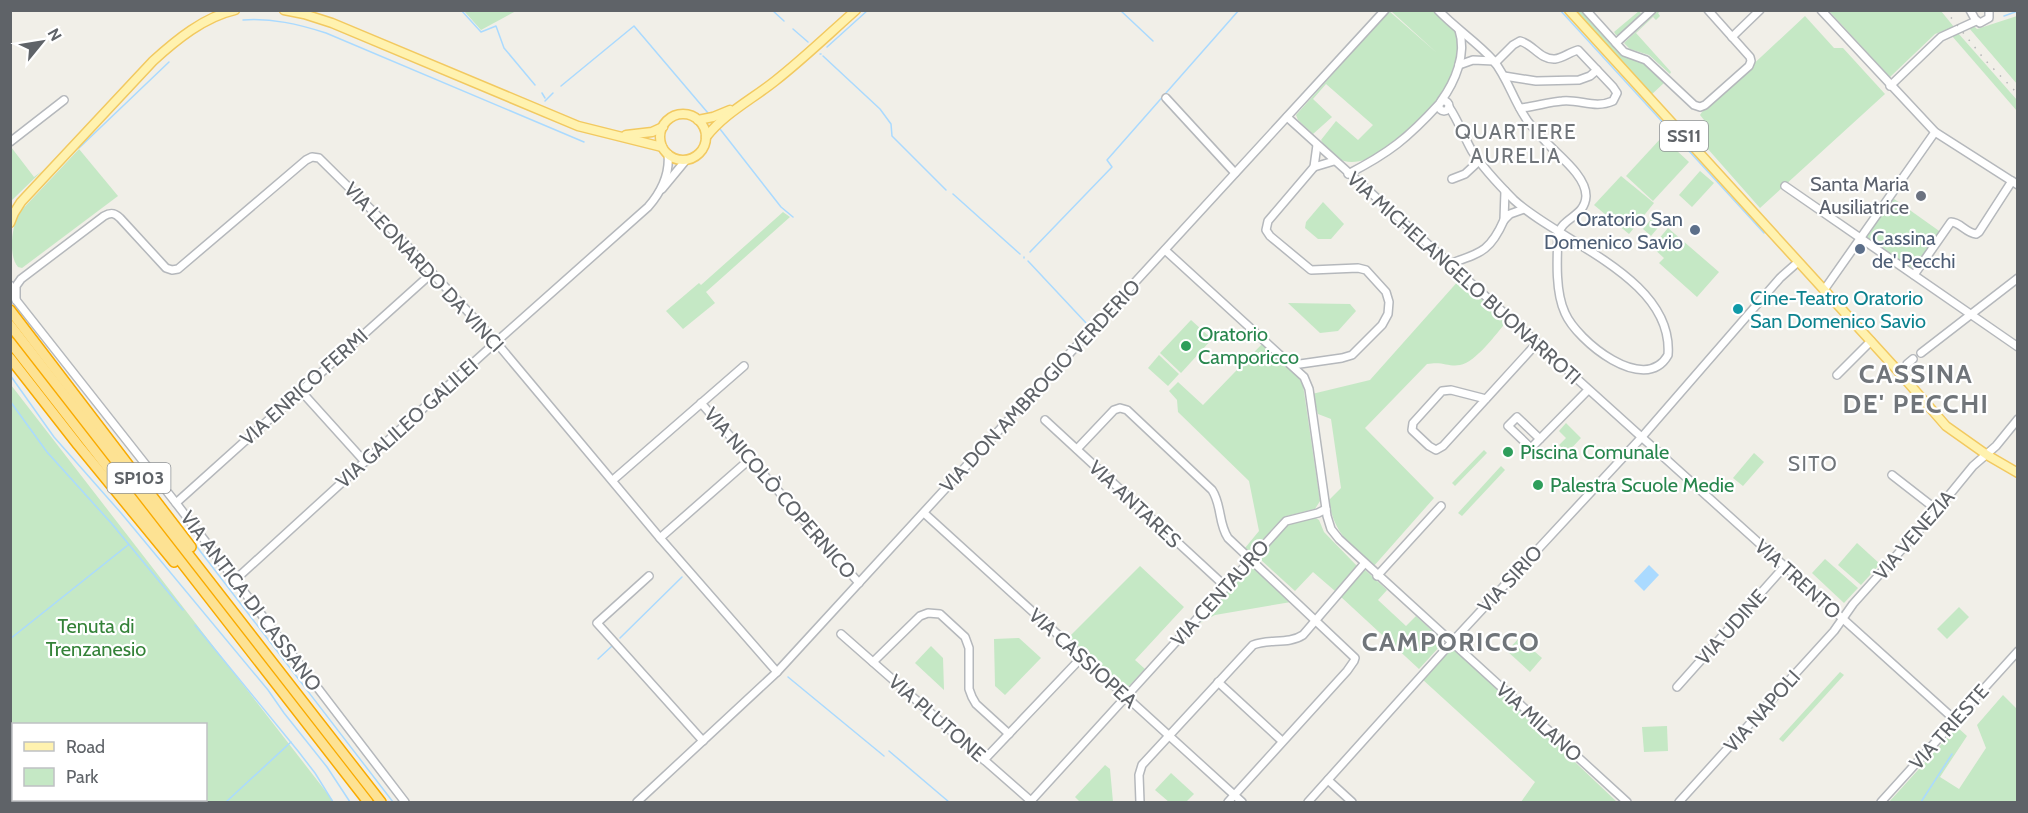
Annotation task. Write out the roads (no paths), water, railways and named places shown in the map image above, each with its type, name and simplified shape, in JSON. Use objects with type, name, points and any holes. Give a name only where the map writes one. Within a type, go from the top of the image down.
[{"type":"highway","name":"SP103","points":[[10,310],[225,593],[262,650]]},
{"type":"highway","name":"SP103","points":[[10,325],[381,802]]},
{"type":"highway","name":"SP103","points":[[10,342],[368,802]]},
{"type":"highway","name":"SP103","points":[[10,358],[203,598],[265,670]]},
{"type":"main road","points":[[10,223],[21,202],[162,53],[207,21],[235,10]]},
{"type":"main road","points":[[284,10],[332,23],[578,126],[665,150],[675,159],[686,160],[700,153],[705,145],[705,129],[698,120],[690,115],[670,118],[660,136],[665,150]]},
{"type":"main road","points":[[706,137],[718,123],[786,72],[856,10]]},
{"type":"main road","name":"SS11","points":[[1569,10],[1871,341],[1905,365],[1938,418],[1956,434],[2018,473]]},
{"type":"main road","points":[[698,120],[713,117],[739,106]]},
{"type":"main road","points":[[614,136],[652,132],[663,127]]},
{"type":"main road","points":[[10,207],[21,202]]},
{"type":"street","name":"VIA DON AMBROGIO VERDERIO","points":[[637,802],[777,672],[1385,10]]},
{"type":"street","points":[[1438,10],[1495,62],[1529,123],[1584,183],[1586,195],[1584,207],[1558,231],[1558,287],[1564,313],[1571,325],[1595,348],[1621,364],[1641,370],[1660,364],[1668,355],[1667,340],[1660,319],[1649,301],[1636,286],[1596,254],[1558,231],[1524,209],[1505,191],[1479,160],[1458,124],[1444,106]]},
{"type":"street","points":[[1586,10],[1626,54],[1646,59],[1693,104],[1700,107],[1706,105],[1750,64],[1750,57],[1708,10]]},
{"type":"street","points":[[1616,43],[1652,10]]},
{"type":"street","points":[[1732,37],[1760,10]]},
{"type":"street","points":[[1821,10],[1935,132],[2015,183],[1979,231],[1974,234],[1955,222],[1951,222],[1914,275]]},
{"type":"street","points":[[1890,86],[1941,37],[1966,25],[1973,14],[1983,22],[1987,20],[1989,10]]},
{"type":"street","points":[[1348,174],[1394,148],[1427,117],[1444,106],[1459,65],[1462,44],[1459,30]]},
{"type":"street","points":[[1459,65],[1473,60],[1495,62],[1520,40],[1549,58],[1559,58],[1578,50],[1617,93],[1613,101],[1600,106],[1578,100],[1564,100],[1520,108]]},
{"type":"street","points":[[1504,76],[1538,81],[1579,80],[1590,76],[1597,70]]},
{"type":"street","points":[[1166,98],[1235,173]]},
{"type":"street","points":[[10,142],[64,100]]},
{"type":"street","name":"VIA MICHELANGELO BUONARROTI","points":[[1287,117],[1641,438]]},
{"type":"street","points":[[1824,290],[1935,132]]},
{"type":"street","points":[[1293,365],[1352,355],[1383,323],[1389,310],[1386,292],[1368,272],[1358,268],[1311,270],[1268,234],[1267,223],[1314,167],[1317,145]]},
{"type":"street","name":"VIA GALILEO GALILEI","points":[[658,193],[668,171],[665,150]]},
{"type":"street","name":"VIA LEONARDO DA VINCI","points":[[21,279],[111,213],[115,213],[166,268],[177,269],[306,159],[312,157],[322,159],[398,236],[496,342],[660,538],[777,672]]},
{"type":"street","name":"VIA GALILEO GALILEI","points":[[235,580],[648,207],[686,160]]},
{"type":"street","points":[[1452,178],[1466,172],[1479,160]]},
{"type":"street","points":[[1314,167],[1334,161]]},
{"type":"street","points":[[1785,186],[2018,347]]},
{"type":"street","points":[[1449,264],[1489,246],[1498,235],[1504,220],[1505,191]]},
{"type":"street","points":[[1504,220],[1510,214],[1524,209]]},
{"type":"street","name":"VIA MILANO","points":[[1165,250],[1302,374],[1308,386],[1329,524],[1335,535],[1377,576],[1627,802]]},
{"type":"street","name":"VIA SIRIO","points":[[1308,802],[1451,643],[1641,438],[1780,279],[1798,262]]},
{"type":"street","name":"VIA ENRICO FERMI","points":[[176,503],[432,273]]},
{"type":"street","points":[[1921,353],[2018,278]]},
{"type":"street","points":[[10,279],[16,281],[21,279]]},
{"type":"street","points":[[16,300],[16,287],[21,279]]},
{"type":"street","name":"VIA ANTICA DI CASSANO","points":[[10,285],[16,300],[176,503],[405,802]]},
{"type":"street","points":[[1837,375],[1871,341]]},
{"type":"street","points":[[1486,399],[1451,390],[1442,391],[1413,423],[1412,430],[1429,446],[1438,450],[1486,399],[1537,343]]},
{"type":"street","name":"VIA NICOLÒ COPERNICO","points":[[612,480],[744,366]]},
{"type":"street","points":[[300,390],[364,462]]},
{"type":"street","points":[[1540,439],[1517,417],[1508,426],[1531,448],[1540,439],[1588,390]]},
{"type":"street","name":"VIA NICOLÒ COPERNICO","points":[[701,403],[859,583]]},
{"type":"street","points":[[1077,450],[1114,410],[1120,408],[1127,410],[1212,490],[1218,500],[1224,532],[1354,656],[1354,661],[1347,671],[1228,802]]},
{"type":"street","name":"VIA VENEZIA","points":[[1843,618],[1938,510],[1973,466],[1998,444],[2018,419]]},
{"type":"street","name":"VIA ANTARES","points":[[1045,420],[1226,587]]},
{"type":"street","name":"VIA TRENTO","points":[[1641,438],[1955,720]]},
{"type":"street","points":[[660,538],[750,459]]},
{"type":"street","points":[[1892,476],[1938,510]]},
{"type":"street","points":[[1377,576],[1441,506]]},
{"type":"street","name":"VIA CENTAURO","points":[[1031,802],[1286,521],[1326,509]]},
{"type":"street","name":"VIA CASSIOPEA","points":[[924,513],[1242,802]]},
{"type":"street","points":[[1140,802],[1140,769],[1168,735],[1253,645],[1296,639],[1303,635],[1364,564]]},
{"type":"street","name":"VIA UDINE","points":[[1677,687],[1784,567]]},
{"type":"street","points":[[649,576],[597,623],[704,741]]},
{"type":"street","points":[[873,662],[922,615],[940,614],[963,634],[968,642],[969,689],[973,699],[1009,734]]},
{"type":"street","name":"VIA NAPOLI","points":[[1679,802],[1843,618]]},
{"type":"street","name":"VIA PLUTONE","points":[[841,634],[1031,802]]},
{"type":"street","name":"VIA TRIESTE","points":[[1881,802],[2018,651]]},
{"type":"street","points":[[984,760],[1082,657]]},
{"type":"street","points":[[1218,682],[1282,741]]},
{"type":"street","points":[[1328,780],[1352,802]]},
{"type":"water","points":[[1649,565],[1659,575],[1644,591],[1634,581]]},
{"type":"waterway","points":[[461,10],[481,32],[496,26],[504,48],[535,85]]},
{"type":"waterway","points":[[772,10],[784,21]]},
{"type":"waterway","points":[[827,47],[868,10]]},
{"type":"waterway","points":[[1120,10],[1153,41]]},
{"type":"waterway","points":[[1030,252],[1112,167],[1107,160],[1239,10]]},
{"type":"waterway","points":[[1560,10],[1764,233]]},
{"type":"waterway","points":[[2004,16],[2018,11]]},
{"type":"waterway","points":[[243,20],[285,22],[326,33],[584,142]]},
{"type":"waterway","points":[[561,86],[634,26],[708,113]]},
{"type":"waterway","points":[[793,29],[808,42]]},
{"type":"waterway","points":[[823,56],[880,109],[891,124],[892,136],[946,190]]},
{"type":"waterway","points":[[79,148],[169,62]]},
{"type":"waterway","points":[[542,93],[545,98]]},
{"type":"waterway","points":[[545,101],[553,93]]},
{"type":"waterway","points":[[720,129],[781,207],[793,217]]},
{"type":"waterway","points":[[953,194],[1020,254]]},
{"type":"waterway","points":[[1028,261],[1087,324]]},
{"type":"waterway","points":[[10,375],[54,437],[121,513],[268,690],[327,767],[350,802]]},
{"type":"waterway","points":[[10,401],[47,452],[112,524],[183,610]]},
{"type":"waterway","points":[[154,491],[393,802]]},
{"type":"waterway","points":[[10,639],[128,545]]},
{"type":"waterway","points":[[620,638],[682,577]]},
{"type":"waterway","points":[[195,625],[298,751],[333,802]]},
{"type":"waterway","points":[[598,659],[612,646]]},
{"type":"waterway","points":[[788,677],[884,756]]},
{"type":"waterway","points":[[226,802],[291,742]]},
{"type":"waterway","points":[[889,751],[949,802]]},
{"type":"waterway","points":[[1921,802],[1952,754]]},
{"type":"railway","points":[[1945,10],[1985,60],[2018,94]]},
{"type":"place","name":"Santa Maria Ausiliatrice","points":[[1921,196]]},
{"type":"place","name":"Oratorio San Domenico Savio","points":[[1695,230]]},
{"type":"place","name":"Cassina de' Pecchi","points":[[1860,249]]},
{"type":"place","name":"Cine-Teatro Oratorio San Domenico Savio","points":[[1738,309]]},
{"type":"place","name":"Oratorio Camporicco","points":[[1186,346]]},
{"type":"place","name":"Piscina Comunale","points":[[1508,452]]},
{"type":"place","name":"Palestra Scuole Medie","points":[[1538,485]]},
{"type":"district","name":"QUARTIERE AURELIA","points":[[1516,144]]},
{"type":"district","name":"CASSINA DE' PECCHI","points":[[1916,389]]},
{"type":"district","name":"SITO","points":[[1813,464]]},
{"type":"district","name":"CAMPORICCO","points":[[1451,642]]},
{"type":"park label","name":"Tenuta di Trenzanesio","points":[[96,638]]}]
